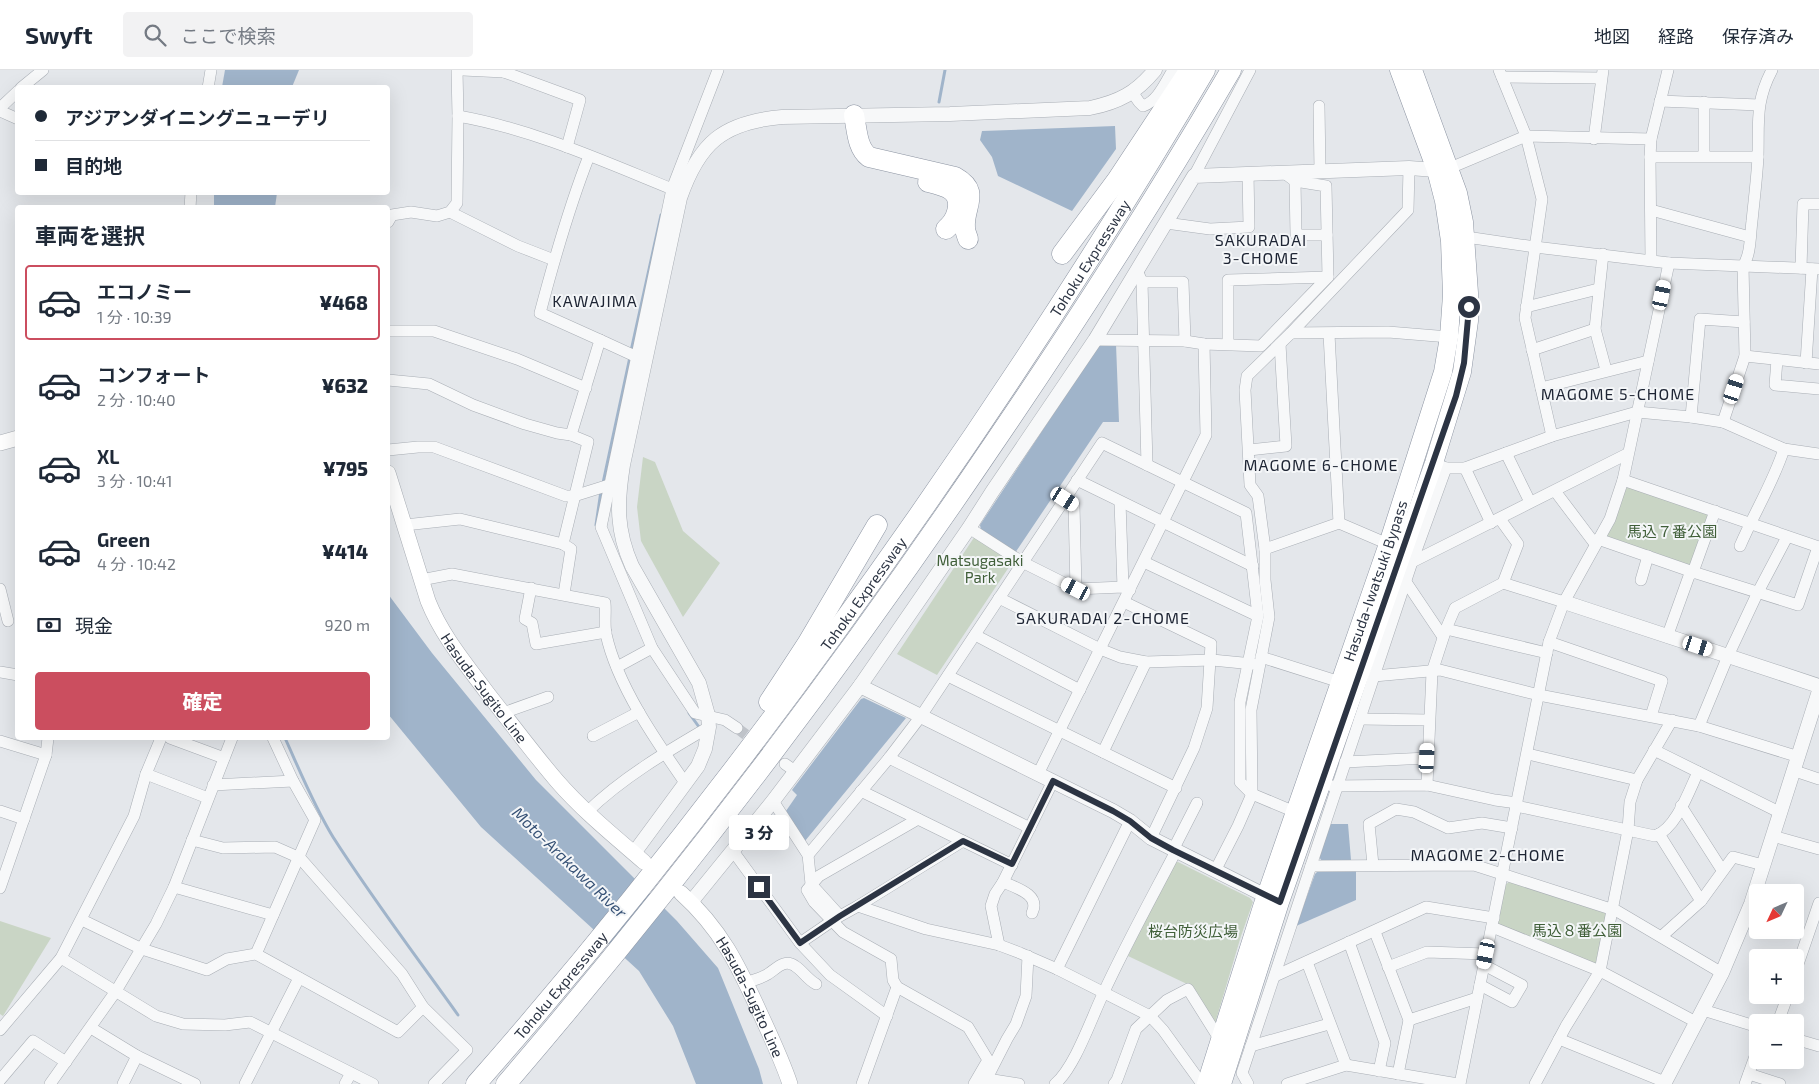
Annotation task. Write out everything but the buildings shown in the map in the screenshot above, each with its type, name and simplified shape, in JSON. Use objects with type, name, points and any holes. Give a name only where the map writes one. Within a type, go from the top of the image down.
[{"type":"highway","points":[[1062,254],[1117,180],[1190,70]]},
{"type":"highway","name":"Tohoku Expressway","points":[[476,1084],[550,997],[643,863],[727,778],[867,588],[972,439],[1112,224],[1205,70]]},
{"type":"highway","name":"Hasuda-Iwatsuki Bypass","points":[[1204,1084],[1273,899],[1329,786],[1440,465],[1464,363],[1469,321],[1466,239],[1458,193],[1443,169],[1398,70]]},
{"type":"highway","name":"Hasuda-Iwatsuki Bypass","points":[[1222,1084],[1295,812],[1388,544],[1443,372],[1449,337],[1452,295],[1450,241],[1444,201],[1443,169],[1412,70]]},
{"type":"highway","name":"Tohoku Expressway","points":[[506,1084],[568,1012],[680,895],[794,726],[952,505],[1088,302],[1156,195],[1242,72]]},
{"type":"highway","points":[[854,115],[848,138],[852,156],[857,162],[874,170],[944,186],[956,195],[959,200],[956,216],[952,224],[946,229]]},
{"type":"highway","points":[[854,115],[860,146],[869,157],[955,177],[966,185],[970,198],[964,229],[968,239]]},
{"type":"highway","points":[[727,778],[770,700],[806,644],[877,525]]},
{"type":"main road","points":[[0,443],[15,439]]},
{"type":"main road","name":"Hasuda-Sugito Line","points":[[390,479],[432,611],[442,630],[548,771],[587,812],[643,863]]},
{"type":"main road","name":"Hasuda-Sugito Line","points":[[680,895],[709,920],[724,942],[746,983],[790,1084]]},
{"type":"street","points":[[25,85],[43,70]]},
{"type":"street","points":[[208,85],[211,70]]},
{"type":"street","points":[[390,218],[392,215],[411,212],[437,216],[450,212],[457,203],[457,70]]},
{"type":"street","points":[[463,70],[504,71],[580,100],[567,147]]},
{"type":"street","points":[[709,721],[695,713],[652,648],[601,527],[672,188],[718,70]]},
{"type":"street","points":[[643,863],[686,784],[698,766],[705,749],[709,721],[705,699],[693,670],[632,566],[625,550],[618,519],[618,501],[623,465],[680,198],[685,182],[700,155],[712,142],[742,124],[758,119],[1090,108],[1106,104],[1132,92],[1155,70]]},
{"type":"street","points":[[1132,92],[1143,106],[1150,103],[1173,70]]},
{"type":"street","points":[[1651,260],[1650,157],[1652,139],[1668,70]]},
{"type":"street","points":[[1723,422],[1745,356],[1743,266],[1748,260],[1758,157],[1759,105],[1765,83],[1772,70]]},
{"type":"street","points":[[680,895],[733,851],[773,801],[790,767],[860,686],[969,528],[1140,276],[1166,223],[1194,176],[1242,72]]},
{"type":"street","points":[[1552,436],[1525,318],[1542,199],[1526,136],[1500,73],[1602,74],[1594,139]]},
{"type":"street","points":[[15,94],[0,109],[15,117]]},
{"type":"street","points":[[1660,101],[1759,105]]},
{"type":"street","points":[[1704,102],[1704,156]]},
{"type":"street","points":[[1319,106],[1320,171]]},
{"type":"street","points":[[458,116],[485,121],[567,147],[672,188]]},
{"type":"street","points":[[1194,176],[1409,168],[1443,169],[1526,136],[1652,139]]},
{"type":"street","points":[[589,156],[554,260],[540,314],[637,357]]},
{"type":"street","points":[[1650,157],[1758,157]]},
{"type":"street","points":[[1215,871],[1252,794],[1251,710],[1268,617],[1265,549],[1258,496],[1250,485],[1245,390],[1247,376],[1285,339],[1408,210],[1409,168]]},
{"type":"street","points":[[1095,340],[1185,341],[1204,344],[1261,346],[1328,276],[1326,186],[1295,181],[1283,172]]},
{"type":"street","points":[[1166,223],[1210,229],[1249,227],[1248,174]]},
{"type":"street","points":[[1295,181],[1296,235],[1327,235]]},
{"type":"street","points":[[1806,363],[1810,269],[1803,204],[1819,204]]},
{"type":"street","points":[[1651,210],[1750,237]]},
{"type":"street","points":[[450,212],[518,246],[554,260]]},
{"type":"street","points":[[1466,239],[1473,238],[1669,263],[1810,269]]},
{"type":"street","points":[[1603,254],[1598,289],[1596,329],[1606,370]]},
{"type":"street","points":[[1287,1084],[1346,1065],[1459,1084],[1528,754],[1548,648],[1564,602],[1610,519],[1623,480],[1669,263]]},
{"type":"street","points":[[1140,276],[1184,282],[1185,341]]},
{"type":"street","points":[[1140,276],[1145,341],[1147,464]]},
{"type":"street","points":[[1228,344],[1228,280],[1328,276]]},
{"type":"street","points":[[1526,307],[1598,289]]},
{"type":"street","points":[[1691,416],[1700,318],[1744,322]]},
{"type":"street","points":[[1532,350],[1596,329]]},
{"type":"street","points":[[1249,450],[1286,446],[1285,339],[1276,330]]},
{"type":"street","points":[[390,331],[434,331],[517,359],[586,388]]},
{"type":"street","points":[[1285,339],[1329,334],[1388,332],[1449,337]]},
{"type":"street","points":[[1329,334],[1339,523]]},
{"type":"street","points":[[572,435],[600,340]]},
{"type":"street","points":[[1127,588],[1144,562],[1206,435],[1204,344]]},
{"type":"street","points":[[1745,356],[1819,364]]},
{"type":"street","points":[[1777,360],[1775,385],[1819,389]]},
{"type":"street","points":[[1541,388],[1606,370],[1648,361]]},
{"type":"street","points":[[390,380],[429,384],[459,399],[525,424],[572,435],[588,442],[563,544]]},
{"type":"street","points":[[1416,456],[1440,465],[1465,468],[1552,436],[1637,412],[1691,416],[1723,422],[1784,449],[1819,454]]},
{"type":"street","points":[[808,855],[889,758],[921,716],[1102,442],[1246,513],[1258,616],[1240,702],[1240,782],[1252,794],[1295,812]]},
{"type":"street","points":[[390,450],[434,447],[566,496],[574,496],[609,485]]},
{"type":"street","points":[[1740,546],[1778,467],[1784,449]]},
{"type":"street","points":[[1506,453],[1530,502]]},
{"type":"street","points":[[1412,562],[1628,454]]},
{"type":"street","points":[[1248,1084],[1242,1073],[1311,866],[1329,786],[1345,762],[1360,719],[1406,582],[1440,465]]},
{"type":"street","points":[[1427,785],[1432,672],[1444,633],[1455,608],[1503,583],[1518,544],[1496,521],[1465,468]]},
{"type":"street","points":[[1077,480],[1253,566]]},
{"type":"street","points":[[1555,491],[1597,542],[1648,556],[1798,605],[1818,547],[1623,480]]},
{"type":"street","points":[[1065,499],[1074,505],[1076,589]]},
{"type":"street","points":[[1038,774],[1124,602],[1127,588],[1120,502]]},
{"type":"street","points":[[1667,637],[1715,511]]},
{"type":"street","points":[[405,525],[460,519],[563,544],[571,549],[564,594]]},
{"type":"street","points":[[1265,549],[1339,523],[1388,544]]},
{"type":"street","points":[[969,528],[1022,562],[1076,589],[1127,588]]},
{"type":"street","points":[[1699,726],[1728,656],[1758,592],[1787,537]]},
{"type":"street","points":[[1641,580],[1648,556]]},
{"type":"street","points":[[1144,562],[1258,616]]},
{"type":"street","points":[[422,580],[452,574],[606,602],[606,632],[617,667],[639,712],[686,784]]},
{"type":"street","points":[[1406,582],[1444,633],[1548,648],[1662,681],[1650,716]]},
{"type":"street","points":[[1503,583],[1819,686]]},
{"type":"street","points":[[531,588],[525,618],[532,623],[536,644],[606,632]]},
{"type":"street","points":[[0,589],[8,622]]},
{"type":"street","points":[[999,598],[1100,650],[1120,657],[1146,662],[1212,660],[1247,663],[1260,660],[1340,682]]},
{"type":"street","points":[[1124,602],[1212,644],[1207,708],[1194,748],[1151,838]]},
{"type":"street","points":[[975,636],[1080,690]]},
{"type":"street","points":[[617,667],[652,648]]},
{"type":"street","points":[[1103,752],[1146,662]]},
{"type":"street","points":[[1374,676],[1440,670],[1539,695],[1699,726],[1799,757]]},
{"type":"street","points":[[0,672],[15,674]]},
{"type":"street","points":[[948,676],[1176,788]]},
{"type":"street","points":[[860,686],[1053,781],[1130,821],[1151,838],[1174,851],[1273,899]]},
{"type":"street","points":[[1559,1039],[1664,1083],[1722,973],[1751,904],[1795,771],[1819,690]]},
{"type":"street","points":[[503,713],[548,697]]},
{"type":"street","points":[[593,736],[639,712]]},
{"type":"street","points":[[1360,719],[1429,720]]},
{"type":"street","points":[[587,812],[600,800],[709,721],[725,720],[737,728]]},
{"type":"street","points":[[1535,1084],[1559,1039],[1600,971],[1628,830],[1630,802],[1637,780],[1672,720]]},
{"type":"street","points":[[1,882],[46,755],[48,740]]},
{"type":"street","points":[[0,1030],[61,958],[82,920],[134,816],[146,774],[160,740]]},
{"type":"street","points":[[175,740],[224,758]]},
{"type":"street","points":[[50,1084],[116,991],[156,924],[174,887],[231,740]]},
{"type":"street","points":[[256,954],[300,858],[315,820],[273,740]]},
{"type":"street","points":[[0,742],[46,755]]},
{"type":"street","points":[[1654,750],[1780,813]]},
{"type":"street","points":[[1528,754],[1637,780]]},
{"type":"street","points":[[889,758],[1030,828]]},
{"type":"street","points":[[1345,762],[1427,758]]},
{"type":"street","points":[[1795,771],[1819,779]]},
{"type":"street","points":[[1329,786],[1427,785],[1654,836],[1660,834],[1670,825],[1698,772]]},
{"type":"street","points":[[146,774],[208,798]]},
{"type":"street","points":[[214,785],[293,781]]},
{"type":"street","points":[[999,945],[991,906],[995,894],[1003,882],[1053,781]]},
{"type":"street","points":[[861,791],[1012,864]]},
{"type":"street","points":[[773,801],[808,855],[811,884],[843,932],[891,959],[893,980],[897,987],[968,1027],[988,1060],[974,1084]]},
{"type":"street","points":[[1055,1084],[1061,1079],[1080,1046],[1103,993],[1197,803]]},
{"type":"street","points":[[1681,806],[1722,870]]},
{"type":"street","points":[[1373,865],[1369,824],[1396,809],[1414,812],[1448,828],[1482,823],[1512,828]]},
{"type":"street","points":[[0,811],[24,819]]},
{"type":"street","points":[[811,884],[819,876],[918,818]]},
{"type":"street","points":[[1057,969],[1130,821]]},
{"type":"street","points":[[1660,834],[1701,901]]},
{"type":"street","points":[[1773,836],[1819,849]]},
{"type":"street","points":[[192,840],[223,848],[275,847],[300,858],[402,974],[423,1007],[466,1050],[434,1084]]},
{"type":"street","points":[[800,943],[963,841]]},
{"type":"street","points":[[733,851],[800,943],[830,975],[887,1016]]},
{"type":"street","points":[[1662,936],[1701,901],[1733,857],[1764,865]]},
{"type":"street","points":[[1311,866],[1474,864],[1502,875],[1612,909],[1662,936],[1722,973]]},
{"type":"street","points":[[1003,882],[1027,893],[1034,900],[1035,907],[1032,913]]},
{"type":"street","points":[[174,887],[273,915]]},
{"type":"street","points":[[1803,949],[1819,903]]},
{"type":"street","points":[[858,906],[926,929],[999,945],[1057,969],[1150,1016],[1204,1084]]},
{"type":"street","points":[[1275,976],[1348,942],[1375,932],[1426,907],[1492,923],[1699,1016],[1749,1025]]},
{"type":"street","points":[[82,920],[142,949],[207,970],[227,959],[256,954],[398,1032],[423,1007]]},
{"type":"street","points":[[1375,932],[1410,1020],[1398,1074]]},
{"type":"street","points":[[1348,942],[1385,1043],[1379,1071]]},
{"type":"street","points":[[1388,967],[1427,952],[1485,960],[1522,985],[1512,1002],[1480,985]]},
{"type":"street","points":[[1019,1084],[986,1081],[1016,1024],[1026,996],[1028,956]]},
{"type":"street","points":[[61,958],[156,1016],[183,1024],[225,1025],[250,1022],[373,1084]]},
{"type":"street","points":[[803,973],[817,960]]},
{"type":"street","points":[[1307,962],[1346,1065]]},
{"type":"street","points":[[746,983],[768,974],[776,967],[788,963],[794,964],[809,981],[816,984]]},
{"type":"street","points":[[245,1084],[299,978]]},
{"type":"street","points":[[862,1084],[897,987]]},
{"type":"street","points":[[1114,1084],[1136,1029],[1167,1000],[1188,988],[1220,1040]]},
{"type":"street","points":[[1410,1020],[1477,998]]},
{"type":"street","points":[[1251,1046],[1329,1024]]},
{"type":"street","points":[[91,1028],[137,1056],[196,1084]]},
{"type":"street","points":[[0,1080],[32,1041],[66,1062]]},
{"type":"street","points":[[1804,1042],[1819,1046]]},
{"type":"street","points":[[122,1084],[137,1056]]},
{"type":"street","points":[[345,1084],[351,1072]]},
{"type":"street","points":[[1747,1079],[1780,1084]]},
{"type":"green space","points":[[643,457],[655,462],[683,531],[720,563],[683,617],[641,541],[637,507]]},
{"type":"green space","name":"馬込７番公園","points":[[1627,487],[1711,515],[1691,566],[1605,537]]},
{"type":"green space","name":"Matsugasaki Park","points":[[975,536],[1013,561],[937,675],[897,654]]},
{"type":"green space","name":"桜台防災広場","points":[[1178,862],[1250,898],[1253,902],[1214,1027],[1187,984],[1128,956],[1173,863]]},
{"type":"green space","name":"馬込８番公園","points":[[1509,882],[1603,910],[1607,915],[1595,966],[1500,926],[1498,922],[1505,885]]},
{"type":"green space","points":[[0,921],[51,938],[3,1016],[0,1014]]},
{"type":"water","points":[[225,70],[299,70],[293,85],[222,85]]},
{"type":"water","points":[[1115,126],[1116,149],[1072,211],[998,176],[992,157],[980,140],[982,131]]},
{"type":"water","points":[[214,195],[277,195],[275,205],[214,205]]},
{"type":"water","points":[[1116,344],[1119,422],[1103,422],[1015,553],[981,530],[980,525],[1099,345]]},
{"type":"water","name":"Moto-Arakawa River","points":[[390,597],[432,653],[536,780],[677,921],[718,968],[759,1069],[763,1084],[696,1084],[673,1026],[639,971],[481,827],[390,716]]},
{"type":"water","points":[[864,698],[906,718],[805,841],[786,811],[797,795],[792,790],[861,699]]},
{"type":"water","points":[[1330,824],[1348,824],[1351,860],[1322,861],[1319,857]]},
{"type":"water","points":[[1318,871],[1356,871],[1356,900],[1296,926],[1315,874]]},
{"type":"waterway","points":[[939,102],[945,70]]},
{"type":"waterway","points":[[631,351],[661,215]]},
{"type":"waterway","points":[[603,483],[630,357]]},
{"type":"waterway","points":[[596,525],[601,491]]},
{"type":"waterway","points":[[689,713],[699,727]]},
{"type":"waterway","points":[[286,740],[313,801],[333,837],[458,1015]]},
{"type":"tunnel","points":[[737,728],[775,757]]},
{"type":"district","name":"SAKURADAI 3-CHOME","points":[[1261,248]]},
{"type":"district","name":"KAWAJIMA","points":[[595,300]]},
{"type":"district","name":"MAGOME 5-CHOME","points":[[1618,393]]},
{"type":"district","name":"MAGOME 6-CHOME","points":[[1321,464]]},
{"type":"district","name":"SAKURADAI 2-CHOME","points":[[1103,617]]},
{"type":"district","name":"MAGOME 2-CHOME","points":[[1488,854]]},
{"type":"route","points":[[759,887],[800,943],[840,916],[963,841],[1012,864],[1053,781],[1113,811],[1130,821],[1151,838],[1173,850],[1280,902],[1456,396],[1464,363],[1469,307]]}]
